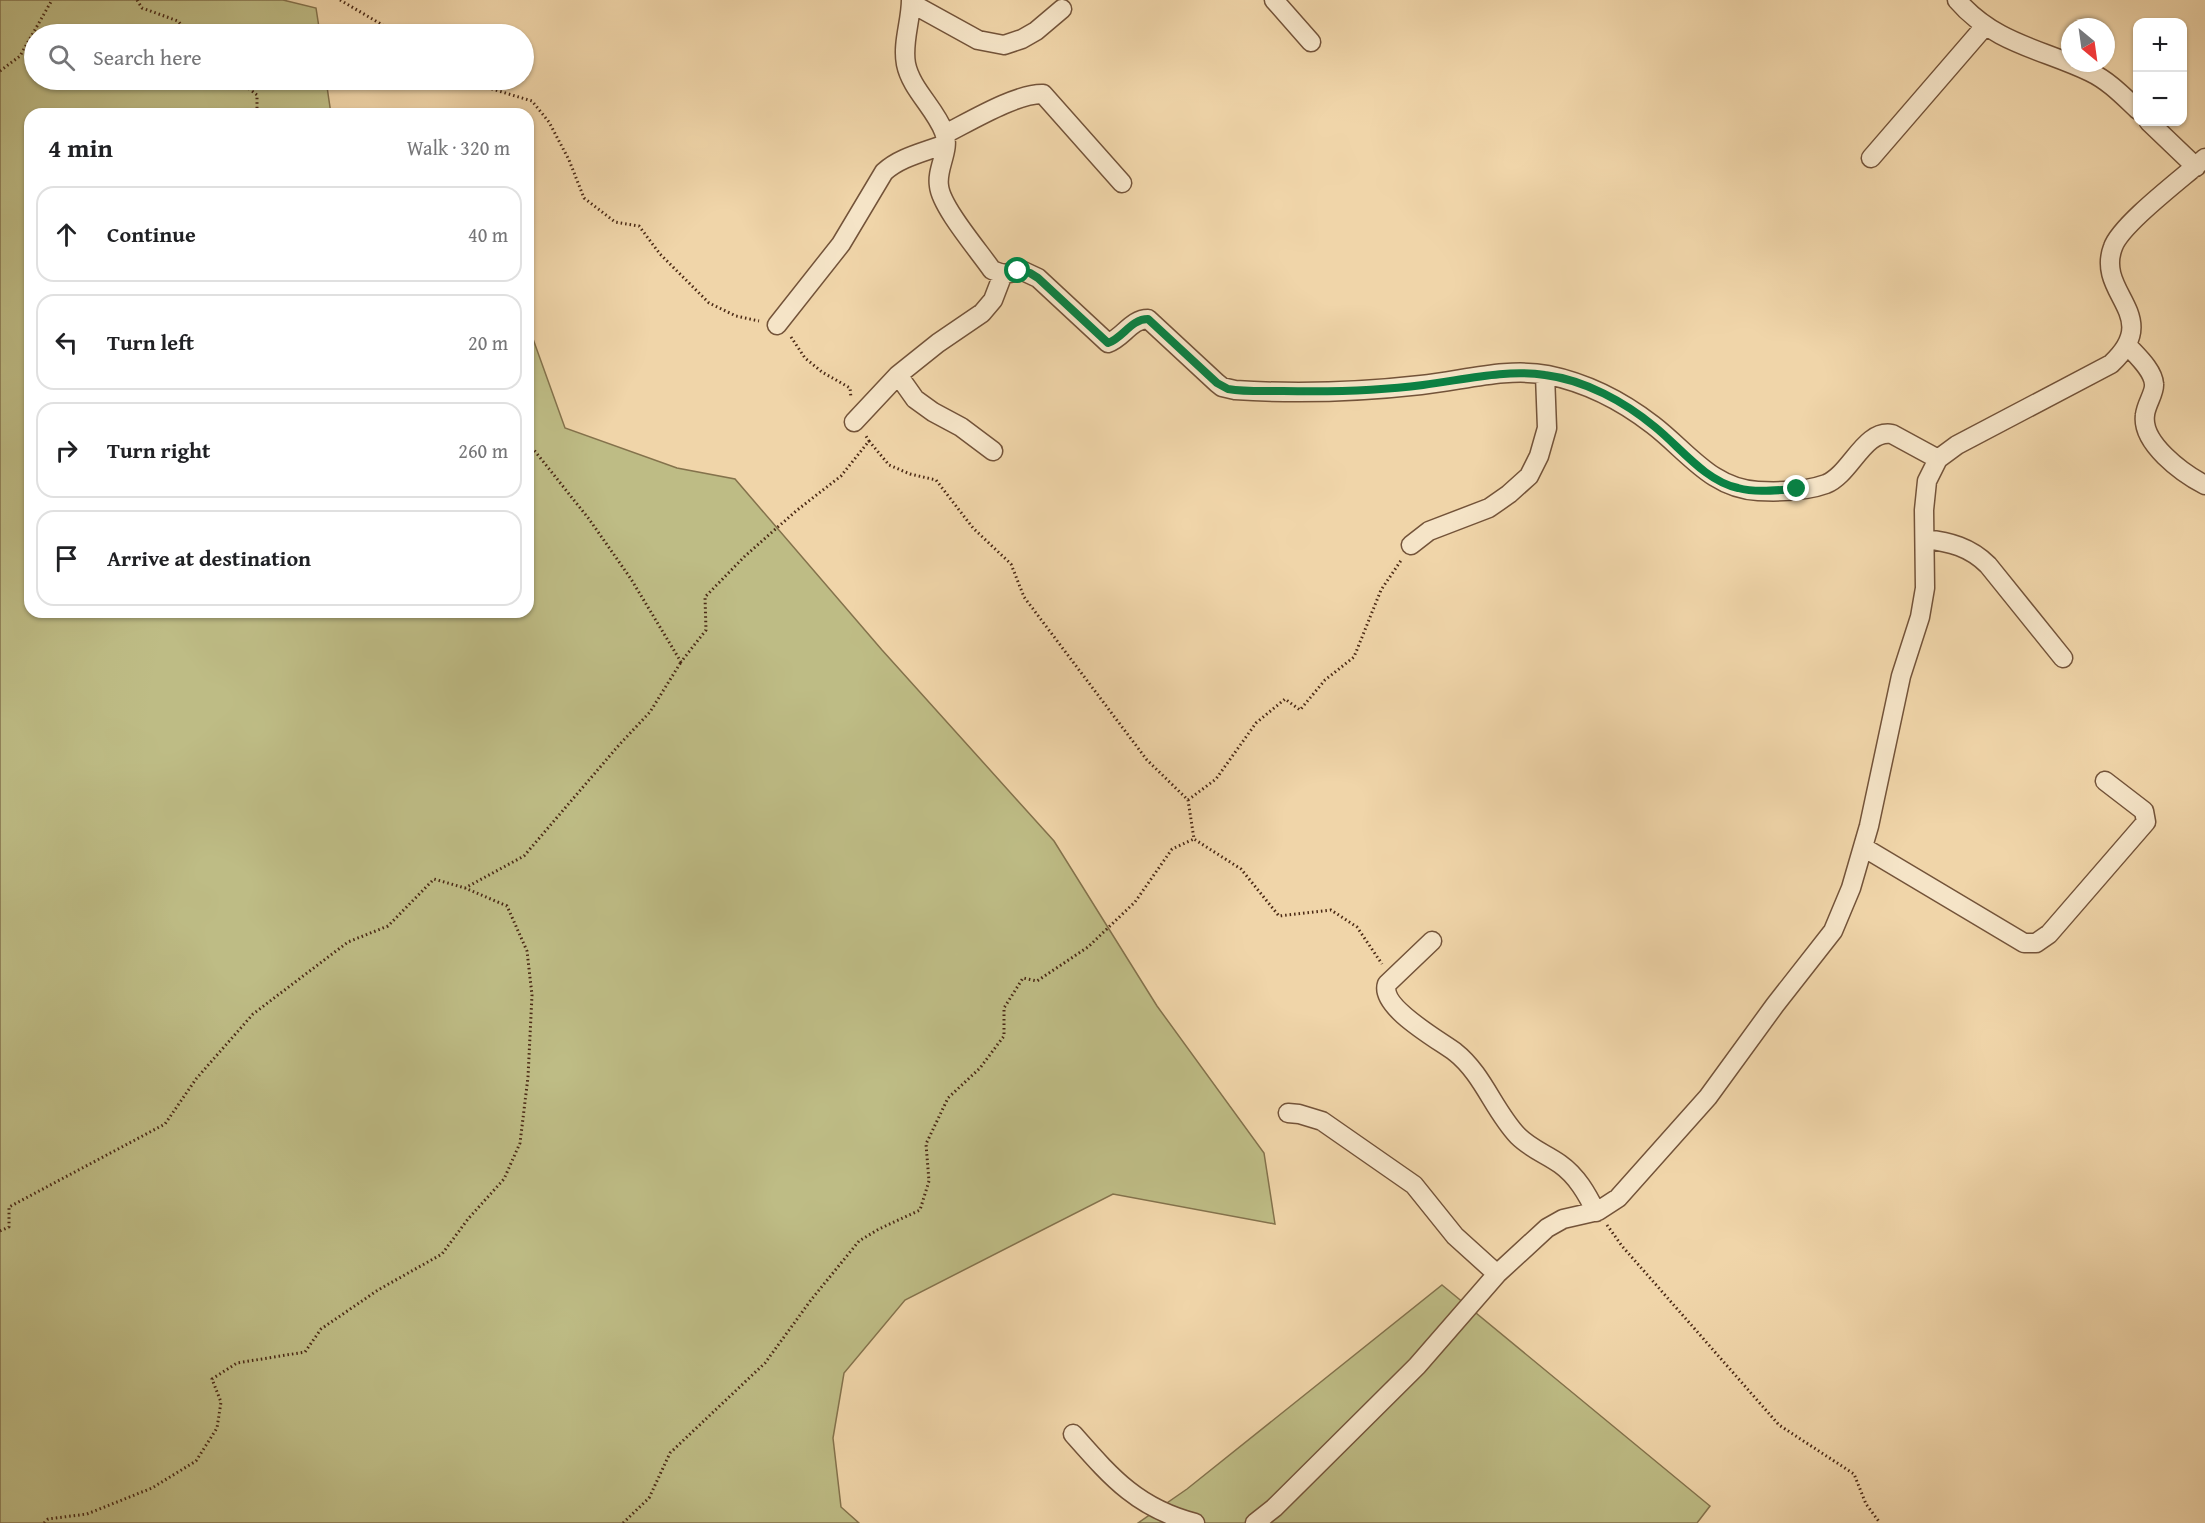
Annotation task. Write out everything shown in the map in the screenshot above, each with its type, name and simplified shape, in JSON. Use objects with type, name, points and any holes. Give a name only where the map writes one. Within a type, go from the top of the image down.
[{"type":"street","points":[[1274,0],[1311,42]]},
{"type":"street","points":[[1957,0],[1985,26],[2017,44],[2091,73],[2116,89],[2133,105]]},
{"type":"street","points":[[1062,9],[1036,31],[1004,45],[978,40],[911,2],[905,50],[908,72],[937,118],[945,139],[938,180],[944,200],[992,270],[1003,274],[1023,271],[1038,278],[1108,343],[1137,322],[1148,319],[1217,383],[1228,389],[1347,391],[1422,385],[1502,374],[1545,375],[1594,389],[1624,405],[1654,425],[1708,474],[1737,488],[1759,491],[1797,489],[1826,483],[1845,470],[1868,442],[1886,433],[1938,459]]},
{"type":"street","points":[[1871,159],[1985,26]]},
{"type":"street","points":[[777,325],[841,244],[884,172],[892,165],[945,139],[1011,102],[1034,94],[1043,94],[1122,183]]},
{"type":"street","points":[[1255,1523],[1274,1508],[1417,1366],[1497,1274],[1554,1223],[1597,1212],[1618,1198],[1708,1097],[1774,1005],[1833,931],[1851,888],[1863,847],[1886,752],[1901,676],[1920,617],[1925,588],[1924,510],[1927,481],[1938,459],[1957,445],[2111,364],[2128,346],[2132,334],[2132,321],[2111,273],[2109,264],[2113,244],[2151,205],[2200,163],[2154,126]]},
{"type":"street","points":[[854,422],[898,375],[938,343],[982,313],[993,300],[1003,274]]},
{"type":"street","points":[[2128,346],[2151,374],[2154,382],[2145,417],[2145,430],[2179,470],[2205,485]]},
{"type":"street","points":[[898,375],[915,399],[923,406],[961,427],[993,451]]},
{"type":"street","points":[[1411,545],[1430,531],[1489,508],[1529,476],[1539,456],[1547,428],[1545,375]]},
{"type":"street","points":[[1925,539],[1962,546],[1977,554],[2063,658]]},
{"type":"street","points":[[1863,847],[2024,943],[2036,944],[2049,934],[2146,822],[2144,811],[2105,781]]},
{"type":"street","points":[[1432,940],[1392,978],[1385,989],[1389,1000],[1468,1063],[1518,1136],[1529,1147],[1561,1165],[1587,1194],[1597,1212]]},
{"type":"street","points":[[1288,1113],[1305,1115],[1322,1121],[1414,1185],[1455,1236],[1497,1274]]},
{"type":"street","points":[[1072,1434],[1126,1491],[1164,1513],[1195,1523]]},
{"type":"path","points":[[38,24],[52,0]]},
{"type":"path","points":[[137,0],[142,8],[181,24]]},
{"type":"path","points":[[340,0],[381,24]]},
{"type":"path","points":[[0,71],[20,56],[24,49]]},
{"type":"path","points":[[250,90],[256,95],[257,108]]},
{"type":"path","points":[[495,90],[532,101],[549,122],[569,160],[585,198],[615,222],[639,226],[660,254],[709,303],[736,316],[777,325],[794,340],[805,358],[813,365],[850,388],[854,422],[889,465],[910,474],[936,480],[973,528],[1011,564],[1024,597],[1146,760],[1188,800],[1194,839],[1241,869],[1279,916],[1331,909],[1357,927],[1392,978]]},
{"type":"path","points":[[465,888],[524,856],[650,712],[681,662],[706,630],[705,597],[745,556],[841,476],[869,441]]},
{"type":"path","points":[[534,450],[589,519],[631,579],[681,662]]},
{"type":"path","points":[[1188,800],[1216,779],[1256,723],[1285,699],[1300,710],[1325,680],[1354,657],[1381,590],[1411,545]]},
{"type":"path","points":[[623,1523],[649,1498],[670,1453],[765,1363],[811,1300],[859,1241],[879,1228],[920,1210],[929,1181],[926,1144],[948,1098],[980,1068],[1004,1036],[1004,1008],[1023,978],[1037,981],[1088,947],[1135,902],[1172,849],[1194,839]]},
{"type":"path","points":[[0,1231],[9,1227],[9,1208],[165,1124],[196,1079],[253,1014],[348,942],[388,926],[434,879],[465,888],[507,906],[527,951],[532,996],[528,1077],[520,1143],[504,1179],[468,1219],[442,1254],[378,1290],[321,1329],[305,1352],[237,1363],[212,1379],[221,1402],[217,1428],[196,1461],[153,1488],[87,1514],[48,1519],[44,1523]]},
{"type":"path","points":[[1597,1212],[1622,1246],[1779,1425],[1854,1474],[1866,1504],[1880,1523]]},
{"type":"shaded area","points":[[0,0],[283,0],[316,8],[318,24],[24,24],[24,90],[327,90],[330,108],[24,108],[24,618],[534,618],[534,342],[565,428],[677,468],[735,479],[882,650],[1054,841],[1157,1006],[1264,1153],[1275,1224],[1113,1194],[905,1300],[844,1373],[833,1438],[841,1507],[859,1523],[0,1523]]},
{"type":"shaded area","points":[[1442,1285],[1710,1506],[1697,1523],[1138,1523],[1187,1489]]},
{"type":"route","points":[[1018,271],[1030,273],[1038,278],[1108,343],[1137,322],[1144,319],[1152,321],[1217,383],[1228,389],[1347,391],[1422,385],[1502,374],[1545,375],[1594,389],[1624,405],[1654,425],[1708,474],[1722,482],[1737,488],[1759,491],[1797,489]]}]
